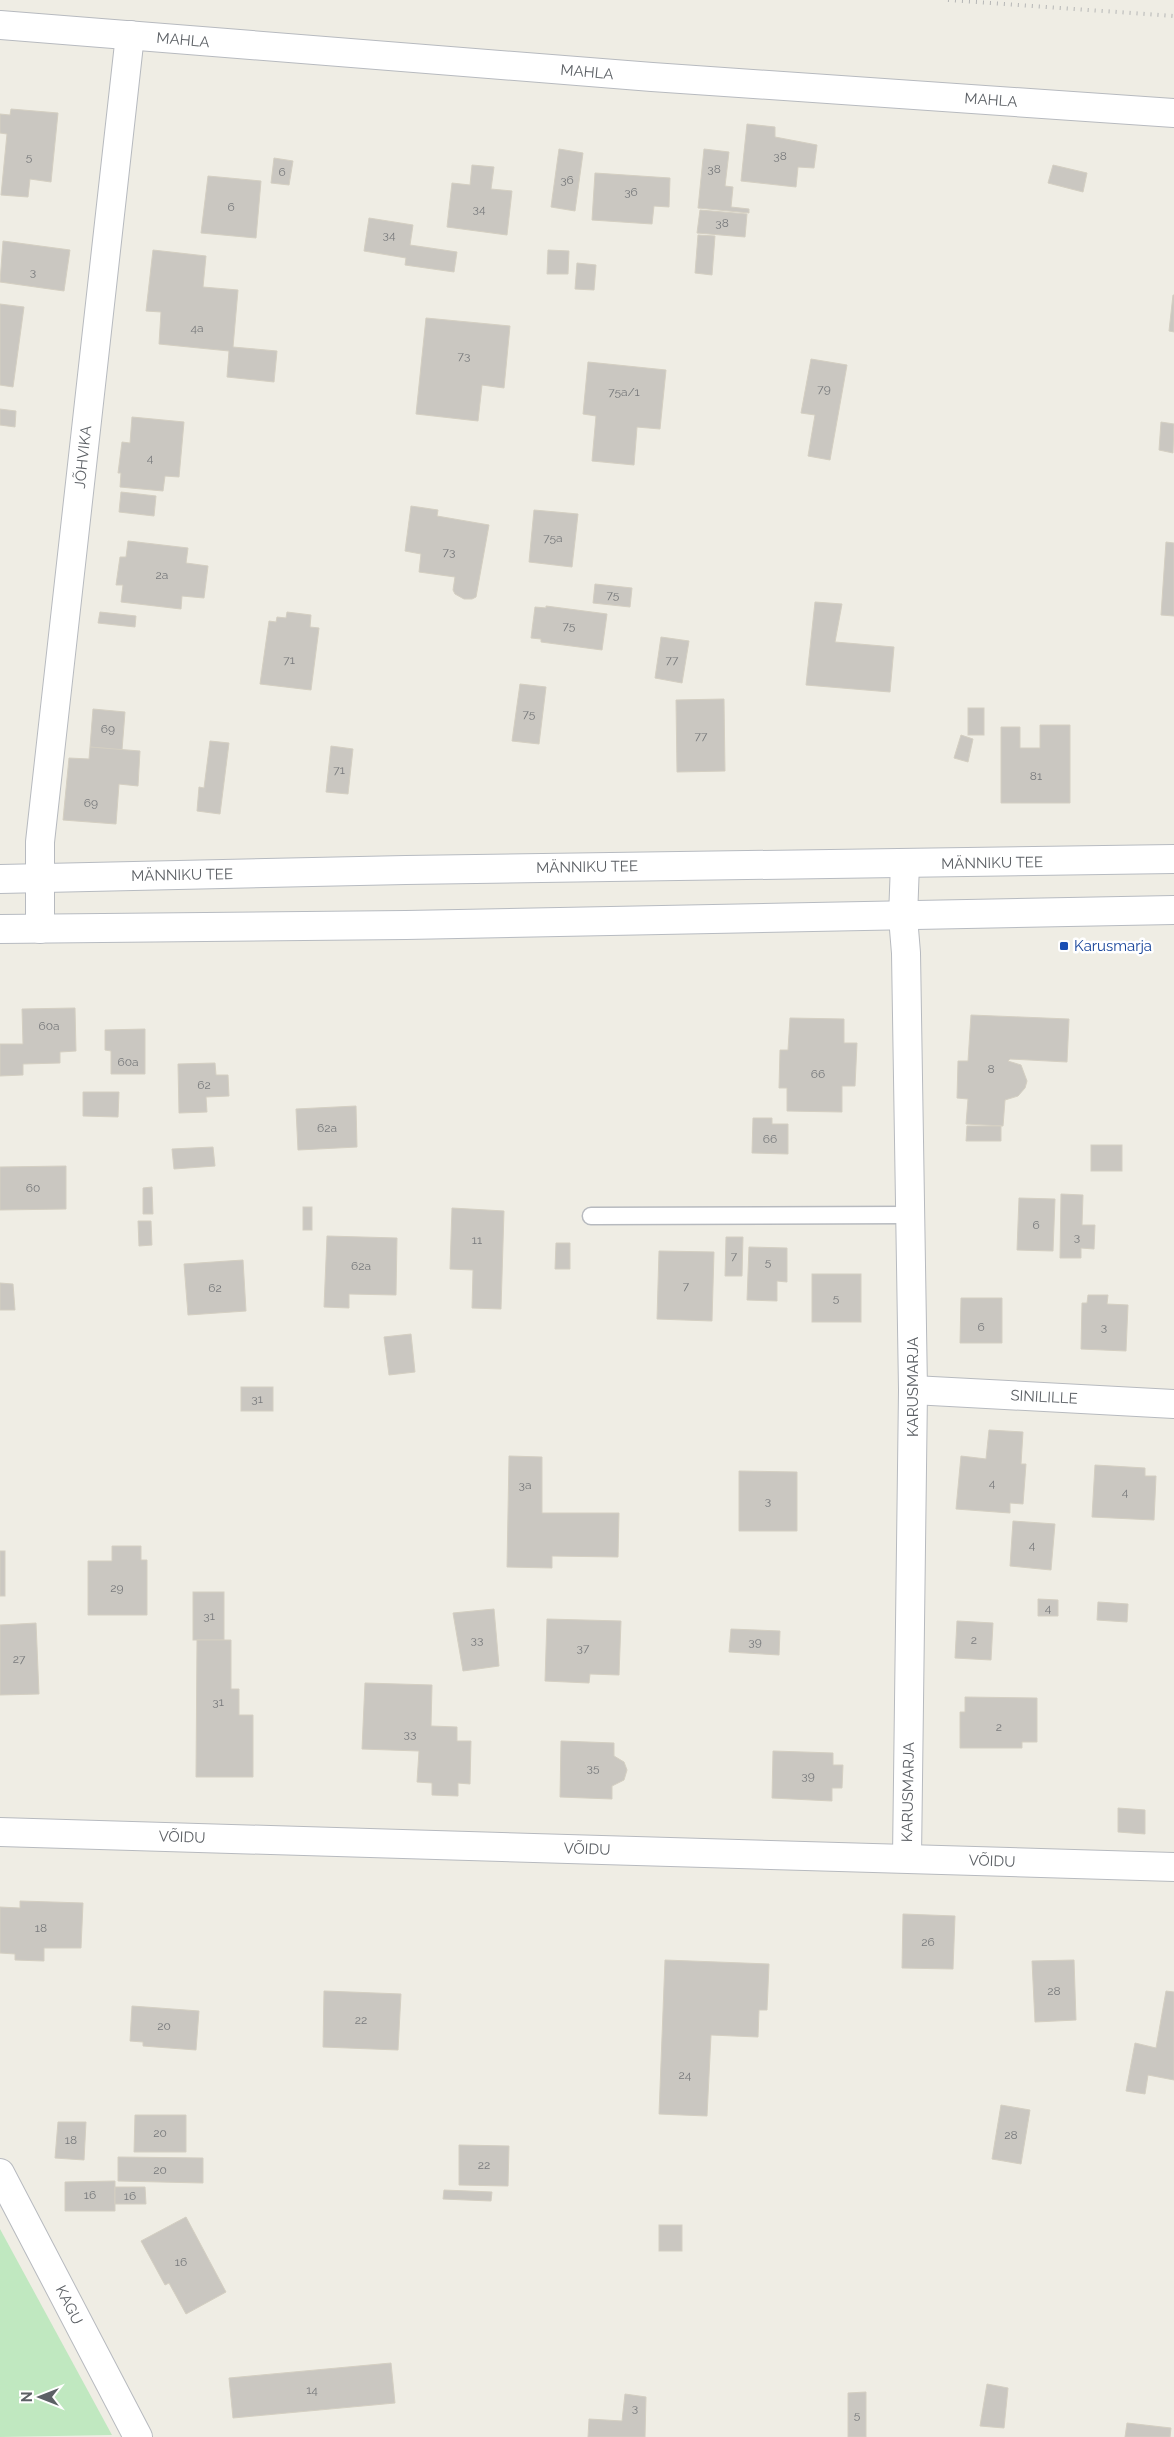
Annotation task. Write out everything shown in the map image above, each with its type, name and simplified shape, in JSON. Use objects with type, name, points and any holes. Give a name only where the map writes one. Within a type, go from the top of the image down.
[{"type":"street","name":"MAHLA","points":[[0,26],[652,77],[1174,113]]},
{"type":"street","name":"JÕHVIKA","points":[[40,929],[41,832],[130,35]]},
{"type":"street","name":"MÄNNIKU TEE","points":[[0,879],[406,870],[1174,859]]},
{"type":"street","name":"KARUSMARJA","points":[[905,864],[903,916],[913,1390],[907,1858]]},
{"type":"street","points":[[0,929],[903,916],[1174,910]]},
{"type":"street","name":"SINILILLE","points":[[913,1390],[1174,1404]]},
{"type":"street","name":"VÕIDU","points":[[0,1832],[1174,1867]]},
{"type":"street","name":"KAGU","points":[[0,2173],[138,2437]]},
{"type":"lane","points":[[591,1216],[910,1214]]},
{"type":"green space","points":[[0,2229],[112,2435],[0,2437]]},
{"type":"building","points":[[11,109],[58,113],[51,182],[30,179],[28,197],[1,195],[7,134],[0,133],[0,114],[10,115]]},
{"type":"building","points":[[747,124],[775,127],[775,137],[817,145],[814,168],[798,167],[796,187],[741,181]]},
{"type":"building","points":[[559,149],[583,153],[575,211],[551,207]]},
{"type":"building","points":[[704,149],[729,152],[725,186],[733,187],[731,207],[749,209],[749,213],[698,208]]},
{"type":"building","points":[[274,158],[293,161],[289,185],[271,183]]},
{"type":"building","points":[[472,165],[494,167],[491,189],[512,191],[507,235],[447,227],[452,183],[470,185]]},
{"type":"building","points":[[1053,165],[1087,173],[1083,192],[1048,183]]},
{"type":"building","points":[[595,173],[670,178],[669,207],[654,206],[652,224],[592,220]]},
{"type":"building","points":[[208,176],[261,181],[256,238],[201,233]]},
{"type":"building","points":[[700,210],[747,214],[745,237],[697,233]]},
{"type":"building","points":[[369,218],[413,225],[410,245],[457,252],[454,272],[405,265],[406,258],[364,251]]},
{"type":"building","points":[[698,235],[715,236],[712,275],[695,273]]},
{"type":"building","points":[[3,241],[70,250],[64,291],[0,282]]},
{"type":"building","points":[[153,250],[206,256],[203,287],[238,290],[233,347],[277,351],[274,382],[227,377],[229,351],[159,344],[161,312],[146,311]]},
{"type":"building","points":[[548,250],[569,251],[568,274],[547,274]]},
{"type":"building","points":[[577,263],[596,265],[594,290],[575,289]]},
{"type":"building","points":[[1174,295],[1174,332],[1169,331]]},
{"type":"building","points":[[0,304],[24,307],[13,387],[0,385]]},
{"type":"building","points":[[426,318],[510,326],[504,388],[482,385],[478,421],[416,414]]},
{"type":"building","points":[[811,359],[847,365],[830,460],[808,456],[815,415],[801,413]]},
{"type":"building","points":[[588,362],[666,370],[660,429],[637,427],[634,465],[592,461],[596,416],[583,414]]},
{"type":"building","points":[[0,409],[16,411],[15,427],[0,425]]},
{"type":"building","points":[[132,417],[184,422],[179,477],[165,476],[163,491],[120,487],[121,473],[118,473],[122,442],[130,443]]},
{"type":"building","points":[[1161,422],[1174,424],[1173,453],[1159,450]]},
{"type":"building","points":[[121,492],[156,496],[154,516],[119,512]]},
{"type":"building","points":[[411,506],[438,510],[437,516],[489,525],[476,597],[464,599],[455,594],[453,590],[455,577],[419,572],[421,554],[405,551]]},
{"type":"building","points":[[534,510],[578,514],[572,567],[529,562]]},
{"type":"building","points":[[128,541],[188,548],[186,563],[208,566],[204,598],[182,596],[181,609],[121,602],[123,585],[116,585],[120,557],[126,557]]},
{"type":"building","points":[[1166,542],[1174,543],[1174,616],[1161,615]]},
{"type":"building","points":[[595,584],[632,588],[630,607],[593,603]]},
{"type":"building","points":[[815,602],[842,604],[835,642],[894,647],[890,692],[806,685]]},
{"type":"building","points":[[546,606],[607,614],[602,650],[541,642],[541,639],[531,638],[535,607],[546,608]]},
{"type":"building","points":[[100,612],[136,616],[135,627],[98,623]]},
{"type":"building","points":[[287,612],[311,615],[310,627],[319,628],[311,690],[260,684],[269,621],[276,622],[277,617],[286,618]]},
{"type":"building","points":[[661,637],[689,641],[682,683],[655,678]]},
{"type":"building","points":[[520,684],[546,687],[539,744],[512,741]]},
{"type":"building","points":[[724,699],[725,771],[677,772],[676,700]]},
{"type":"building","points":[[968,708],[984,708],[984,735],[968,735]]},
{"type":"building","points":[[93,709],[125,712],[122,750],[90,747]]},
{"type":"building","points":[[1040,725],[1070,725],[1070,803],[1001,803],[1001,727],[1020,727],[1020,748],[1040,748]]},
{"type":"building","points":[[961,735],[973,739],[968,762],[954,758]]},
{"type":"building","points":[[210,741],[229,743],[220,814],[197,811],[199,787],[204,788]]},
{"type":"building","points":[[331,746],[353,749],[348,794],[326,792]]},
{"type":"building","points":[[90,747],[140,751],[138,786],[119,784],[116,824],[63,820],[69,758],[89,759]]},
{"type":"building","points":[[75,1008],[76,1051],[60,1052],[60,1063],[23,1064],[23,1075],[0,1076],[0,1044],[23,1044],[22,1009]]},
{"type":"building","points":[[971,1015],[1069,1019],[1067,1062],[1010,1059],[1008,1061],[1021,1065],[1027,1081],[1025,1088],[1018,1096],[1005,1100],[1003,1126],[966,1124],[968,1099],[957,1098],[958,1061],[968,1061]]},
{"type":"building","points":[[790,1018],[844,1019],[844,1043],[857,1043],[855,1086],[842,1086],[842,1112],[787,1111],[787,1088],[779,1088],[780,1050],[788,1050]]},
{"type":"building","points":[[145,1029],[145,1074],[111,1074],[111,1051],[105,1050],[105,1030]]},
{"type":"building","points":[[215,1063],[216,1075],[228,1075],[229,1096],[206,1097],[207,1112],[179,1113],[178,1064]]},
{"type":"building","points":[[83,1092],[119,1092],[118,1117],[83,1116]]},
{"type":"building","points":[[356,1106],[357,1147],[298,1150],[296,1109]]},
{"type":"building","points":[[753,1118],[772,1118],[772,1124],[788,1124],[788,1154],[752,1153]]},
{"type":"building","points":[[967,1126],[1001,1126],[1001,1141],[966,1141]]},
{"type":"building","points":[[1091,1145],[1122,1145],[1122,1171],[1091,1171]]},
{"type":"building","points":[[213,1147],[215,1166],[174,1169],[172,1149]]},
{"type":"building","points":[[66,1166],[66,1209],[0,1210],[0,1167]]},
{"type":"building","points":[[152,1187],[153,1214],[143,1214],[143,1188]]},
{"type":"building","points":[[1061,1194],[1083,1195],[1082,1225],[1095,1225],[1094,1249],[1081,1248],[1081,1258],[1060,1258]]},
{"type":"building","points":[[1019,1198],[1055,1199],[1053,1251],[1017,1250]]},
{"type":"building","points":[[303,1207],[312,1207],[312,1230],[303,1230]]},
{"type":"building","points":[[452,1208],[504,1211],[501,1309],[472,1308],[473,1270],[450,1269]]},
{"type":"building","points":[[138,1221],[151,1221],[152,1245],[139,1246]]},
{"type":"building","points":[[327,1236],[397,1238],[396,1295],[349,1294],[349,1308],[324,1307]]},
{"type":"building","points":[[726,1237],[743,1237],[742,1276],[725,1276]]},
{"type":"building","points":[[556,1243],[570,1243],[570,1269],[555,1269]]},
{"type":"building","points":[[749,1247],[787,1248],[787,1282],[777,1281],[777,1301],[747,1300]]},
{"type":"building","points":[[659,1251],[714,1252],[712,1321],[657,1319]]},
{"type":"building","points":[[243,1260],[246,1311],[188,1315],[184,1264]]},
{"type":"building","points":[[812,1274],[861,1274],[861,1322],[812,1322]]},
{"type":"building","points":[[0,1283],[13,1284],[15,1310],[0,1310]]},
{"type":"building","points":[[1088,1295],[1108,1295],[1107,1304],[1128,1305],[1126,1351],[1081,1349],[1082,1303],[1087,1303]]},
{"type":"building","points":[[961,1298],[1002,1298],[1002,1343],[960,1343]]},
{"type":"building","points":[[411,1334],[415,1372],[389,1375],[384,1337]]},
{"type":"building","points":[[241,1387],[273,1387],[273,1411],[241,1411]]},
{"type":"building","points":[[989,1430],[1023,1432],[1021,1464],[1026,1464],[1023,1504],[1010,1503],[1010,1513],[956,1509],[961,1456],[986,1459]]},
{"type":"building","points":[[509,1456],[542,1457],[542,1513],[619,1513],[618,1557],[552,1556],[552,1568],[507,1567]]},
{"type":"building","points":[[1095,1465],[1145,1468],[1145,1476],[1156,1476],[1154,1520],[1092,1517]]},
{"type":"building","points":[[739,1471],[797,1472],[797,1531],[739,1531]]},
{"type":"building","points":[[1013,1521],[1055,1524],[1051,1570],[1010,1566]]},
{"type":"building","points":[[112,1546],[141,1546],[141,1560],[147,1560],[147,1615],[88,1615],[88,1561],[112,1561]]},
{"type":"building","points":[[0,1551],[5,1551],[5,1596],[0,1596]]},
{"type":"building","points":[[193,1592],[224,1592],[224,1640],[193,1640]]},
{"type":"building","points":[[1038,1599],[1058,1600],[1058,1616],[1038,1616]]},
{"type":"building","points":[[1098,1602],[1128,1604],[1127,1622],[1097,1620]]},
{"type":"building","points":[[494,1609],[499,1666],[463,1671],[453,1613]]},
{"type":"building","points":[[547,1619],[621,1621],[619,1675],[590,1674],[589,1683],[545,1681]]},
{"type":"building","points":[[957,1621],[993,1623],[991,1660],[955,1658]]},
{"type":"building","points":[[36,1623],[39,1694],[0,1695],[0,1625]]},
{"type":"building","points":[[731,1629],[780,1631],[779,1655],[729,1652]]},
{"type":"building","points":[[197,1640],[231,1640],[231,1689],[239,1689],[239,1715],[253,1715],[253,1777],[196,1777]]},
{"type":"building","points":[[365,1683],[432,1685],[431,1726],[457,1727],[457,1741],[471,1741],[470,1784],[458,1783],[458,1796],[432,1795],[432,1783],[417,1782],[419,1751],[362,1749]]},
{"type":"building","points":[[965,1697],[1037,1698],[1037,1742],[1022,1742],[1022,1748],[960,1748],[960,1712],[965,1712]]},
{"type":"building","points":[[561,1741],[614,1743],[614,1756],[624,1762],[627,1770],[624,1780],[612,1786],[612,1799],[560,1797]]},
{"type":"building","points":[[773,1751],[833,1753],[833,1765],[843,1765],[842,1788],[832,1788],[832,1801],[772,1798]]},
{"type":"building","points":[[1118,1808],[1145,1810],[1145,1834],[1118,1832]]},
{"type":"building","points":[[20,1901],[83,1903],[81,1948],[44,1948],[44,1961],[15,1960],[15,1954],[0,1953],[0,1907],[20,1908]]},
{"type":"building","points":[[903,1914],[955,1916],[953,1969],[902,1968]]},
{"type":"building","points":[[665,1960],[769,1964],[767,2010],[759,2010],[758,2037],[711,2035],[707,2116],[659,2114]]},
{"type":"building","points":[[1074,1960],[1076,2020],[1035,2022],[1032,1961]]},
{"type":"building","points":[[324,1991],[401,1994],[398,2050],[323,2047]]},
{"type":"building","points":[[1166,1991],[1174,1992],[1174,2080],[1148,2075],[1145,2094],[1126,2091],[1135,2043],[1156,2048]]},
{"type":"building","points":[[132,2006],[199,2011],[196,2050],[143,2046],[143,2042],[130,2041]]},
{"type":"building","points":[[1001,2105],[1030,2110],[1021,2164],[992,2159]]},
{"type":"building","points":[[135,2115],[186,2115],[186,2152],[134,2152]]},
{"type":"building","points":[[58,2122],[86,2122],[84,2160],[55,2158]]},
{"type":"building","points":[[459,2145],[509,2146],[508,2186],[459,2185]]},
{"type":"building","points":[[118,2157],[203,2158],[203,2183],[118,2181]]},
{"type":"building","points":[[115,2181],[115,2211],[65,2211],[65,2182]]},
{"type":"building","points":[[115,2187],[145,2187],[146,2204],[115,2204]]},
{"type":"building","points":[[444,2190],[492,2192],[491,2201],[443,2199]]},
{"type":"building","points":[[186,2217],[226,2292],[186,2314],[169,2283],[165,2285],[141,2241]]},
{"type":"building","points":[[659,2225],[682,2225],[682,2251],[659,2251]]},
{"type":"building","points":[[391,2363],[395,2403],[233,2418],[229,2378]]},
{"type":"building","points":[[987,2384],[1008,2388],[1004,2428],[980,2426]]},
{"type":"building","points":[[866,2392],[866,2437],[848,2437],[848,2393]]},
{"type":"building","points":[[625,2394],[646,2397],[645,2437],[588,2437],[589,2419],[622,2421]]},
{"type":"building","points":[[1127,2423],[1171,2428],[1170,2437],[1125,2437]]},
{"type":"railway","points":[[948,0],[1174,16]]},
{"type":"place","name":"Karusmarja","points":[[1064,946]]}]
